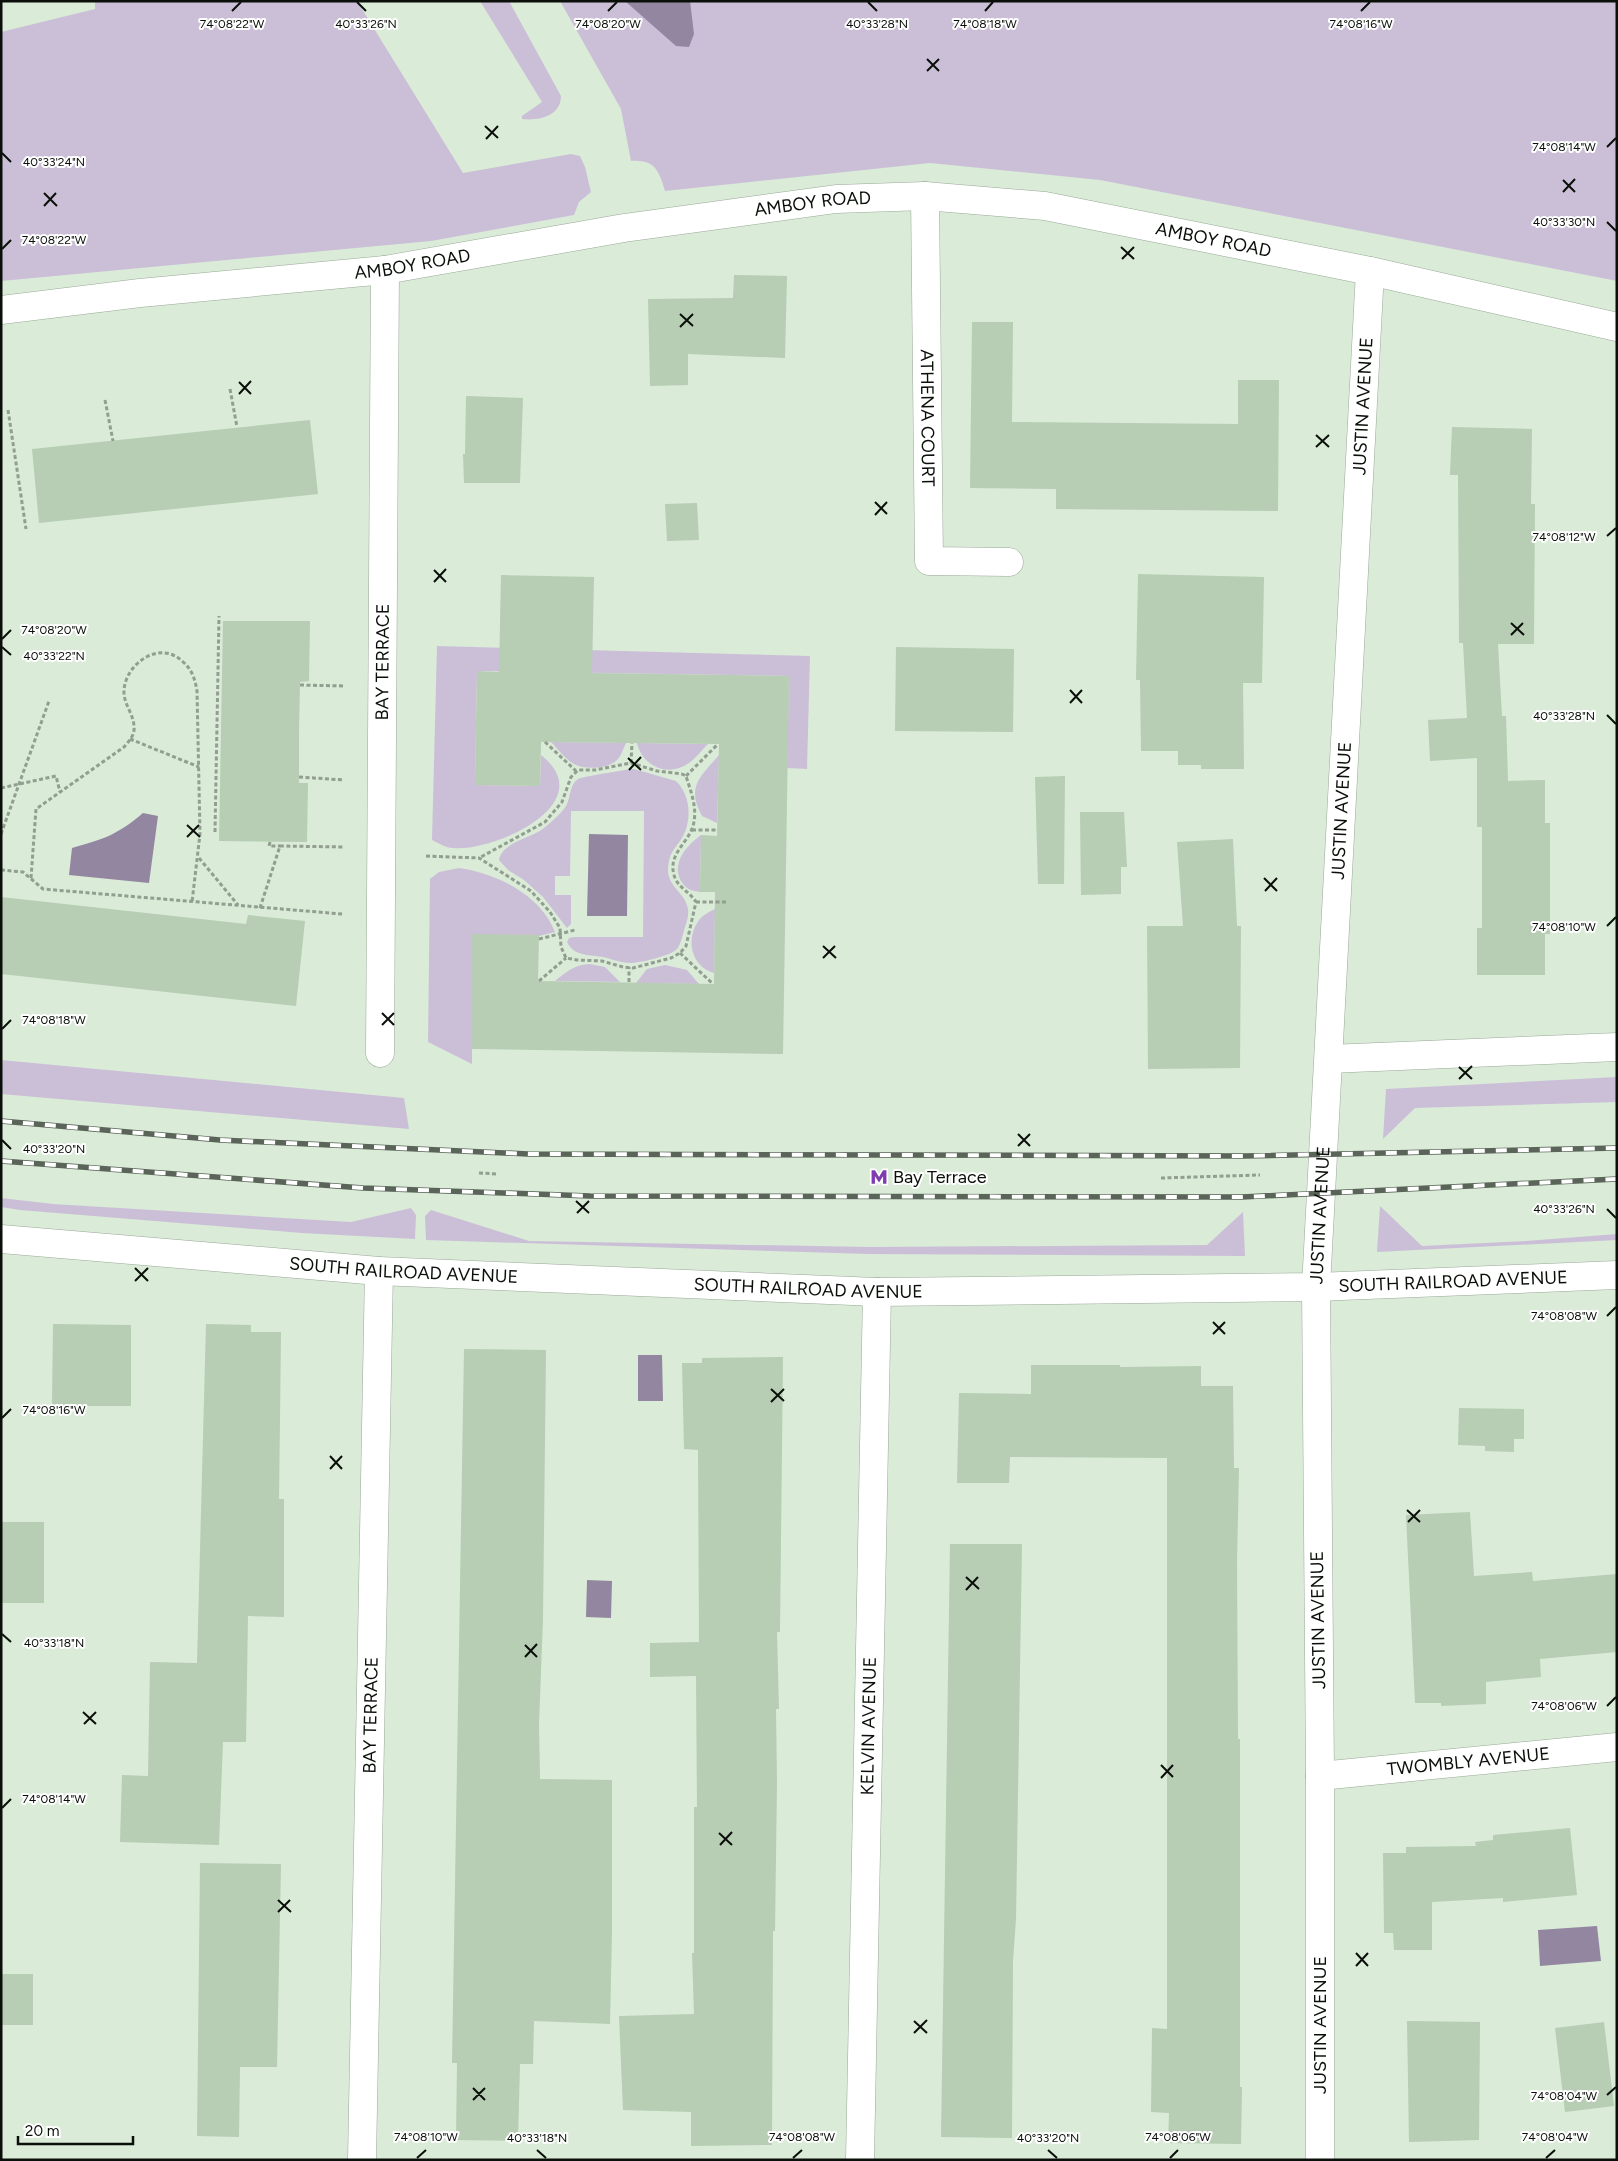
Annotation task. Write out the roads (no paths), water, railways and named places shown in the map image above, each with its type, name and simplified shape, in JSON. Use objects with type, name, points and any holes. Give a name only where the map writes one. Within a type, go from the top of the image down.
[{"type":"street","name":"AMBOY ROAD","points":[[1,310],[140,293],[385,270],[446,258],[718,214],[836,199],[925,196],[1045,206],[1370,271],[1617,327]]},
{"type":"street","name":"ATHENA COURT","points":[[925,196],[930,561],[1009,562]]},
{"type":"street","name":"BAY TERRACE","points":[[380,1053],[385,270]]},
{"type":"street","name":"JUSTIN AVENUE","points":[[1320,2160],[1320,1776],[1316,1287],[1370,271]]},
{"type":"street","points":[[1329,1059],[1617,1047]]},
{"type":"street","name":"SOUTH RAILROAD AVENUE","points":[[1,1239],[380,1271],[877,1292],[1316,1287],[1617,1275]]},
{"type":"street","name":"BAY TERRACE","points":[[362,2160],[380,1271]]},
{"type":"street","name":"KELVIN AVENUE","points":[[860,2160],[877,1292]]},
{"type":"street","name":"TWOMBLY AVENUE","points":[[1320,1776],[1617,1747]]},
{"type":"railway","points":[[1,1121],[220,1140],[528,1154],[1244,1156],[1617,1148]]},
{"type":"railway","points":[[1,1161],[363,1188],[590,1196],[1242,1197],[1617,1179]]},
{"type":"place","name":"Bay Terrace","points":[[879,1177]]}]
